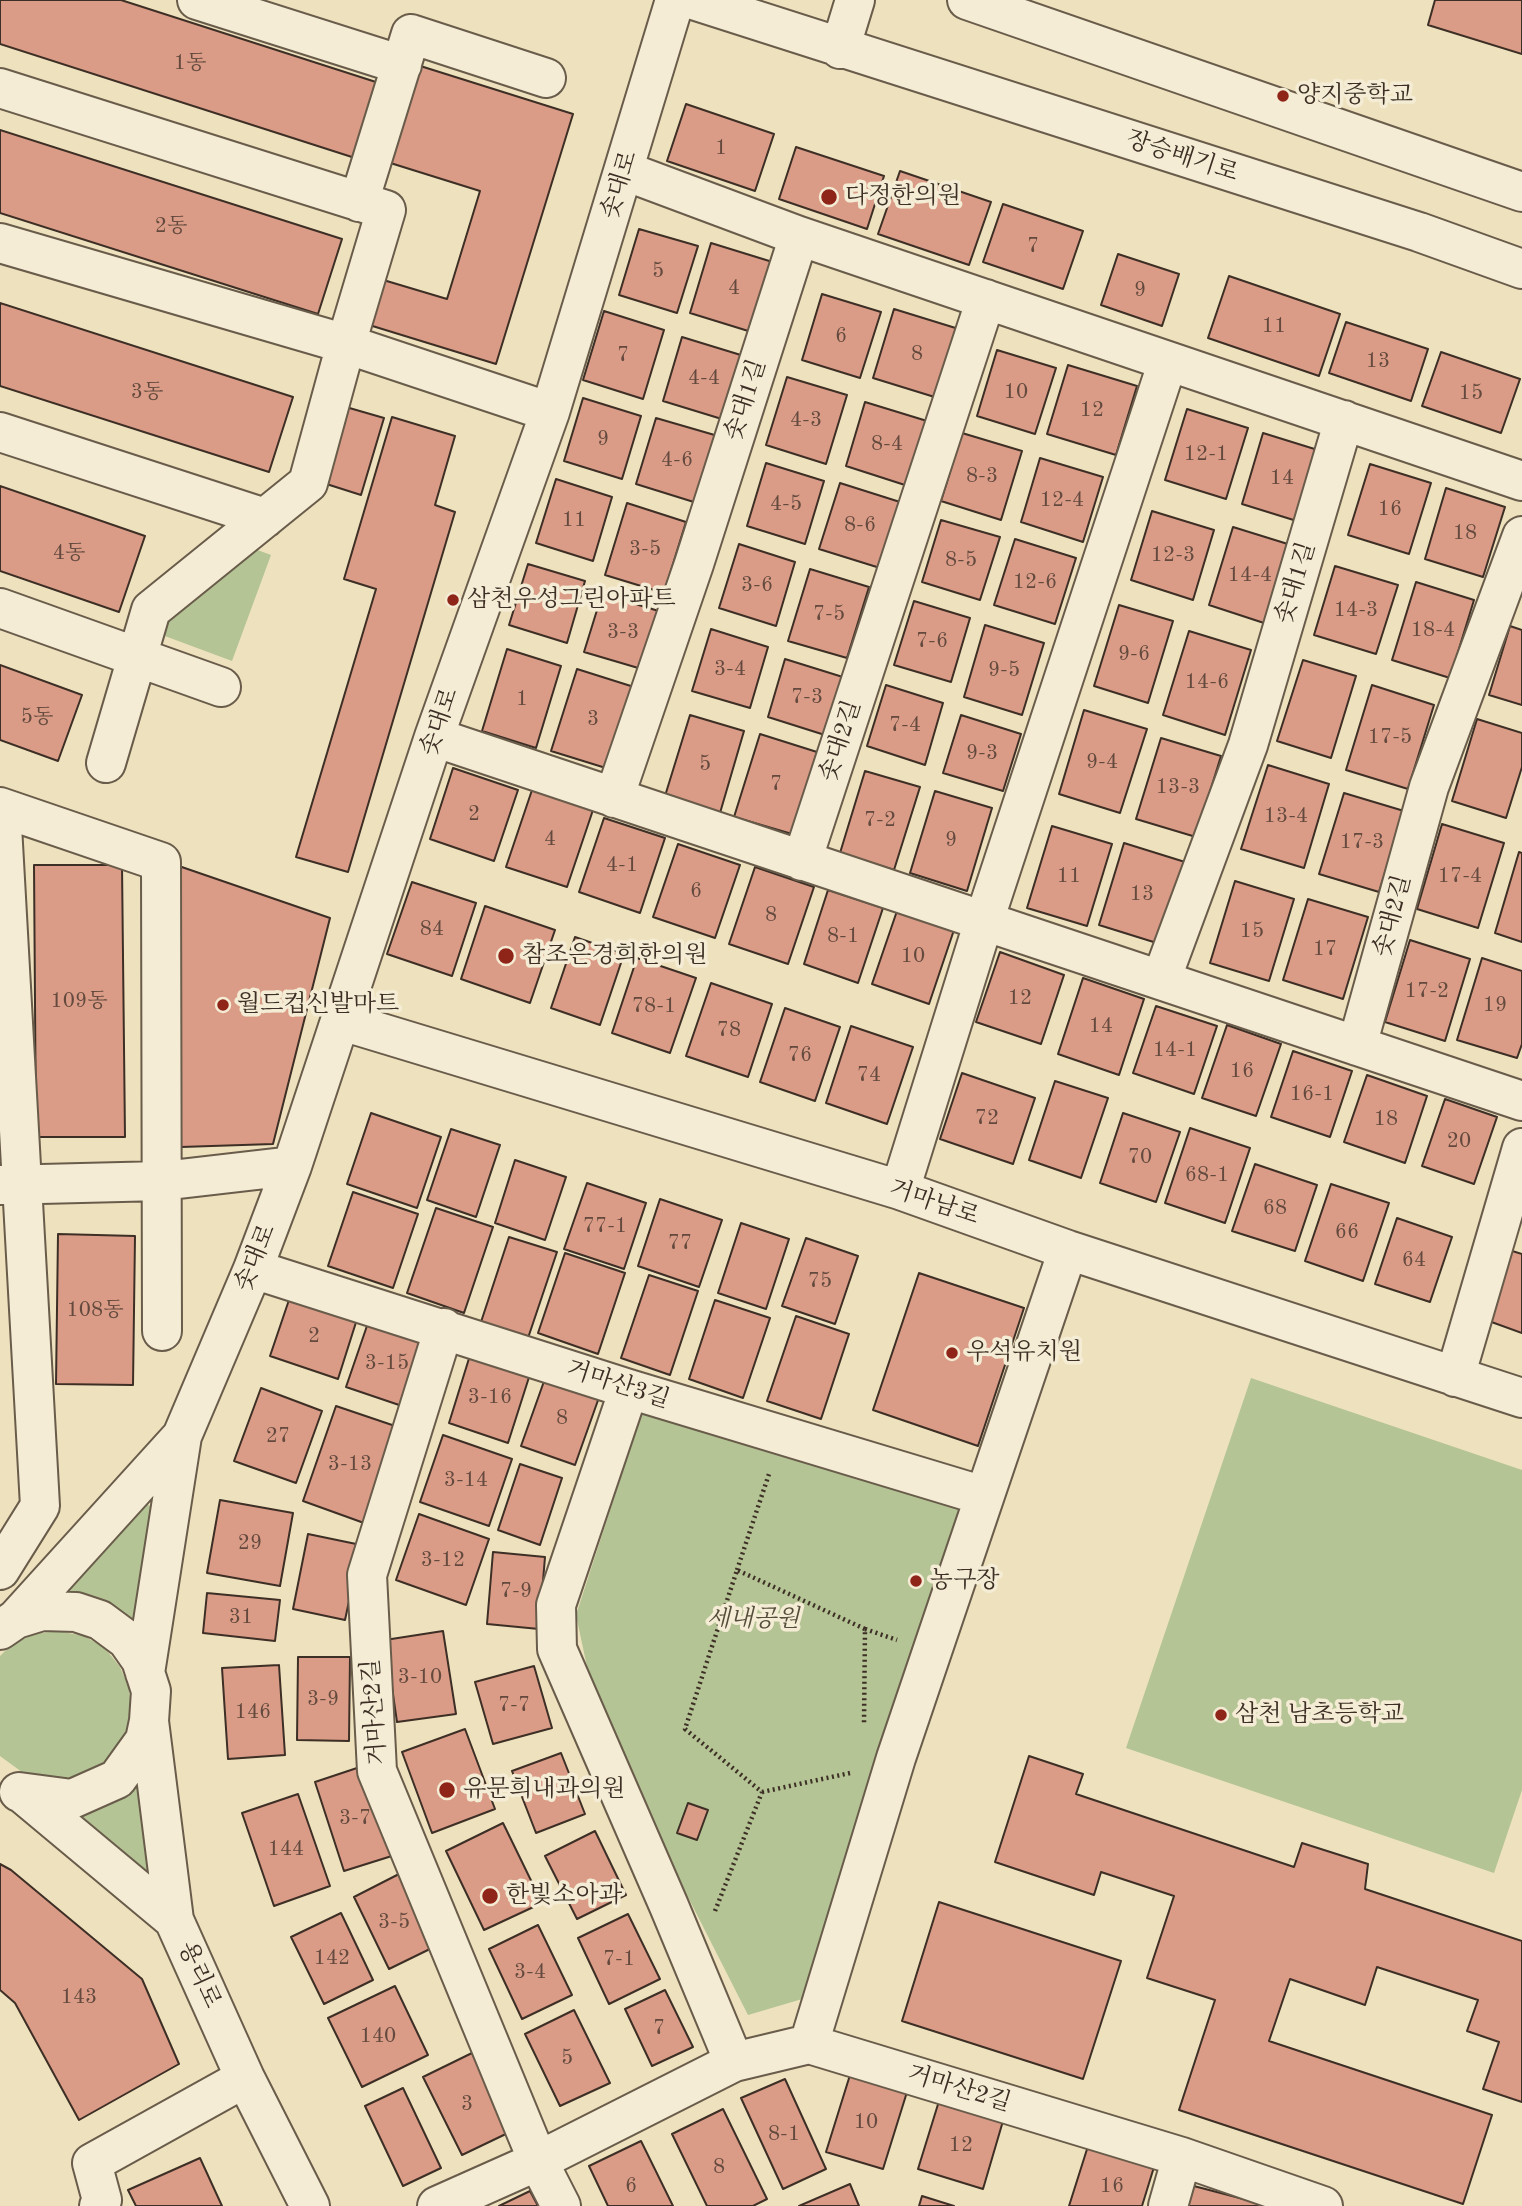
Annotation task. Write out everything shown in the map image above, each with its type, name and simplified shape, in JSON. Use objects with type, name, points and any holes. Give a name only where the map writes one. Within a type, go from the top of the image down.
[{"type":"street","points":[[197,0],[402,65]]},
{"type":"street","name":"솟대로","points":[[182,1436],[253,1269],[342,1021],[434,737],[550,412],[675,0]]},
{"type":"street","name":"장승배기로","points":[[693,0],[1419,232],[1522,269]]},
{"type":"street","points":[[840,49],[855,0]]},
{"type":"street","points":[[967,0],[1522,192]]},
{"type":"street","points":[[359,202],[411,34],[546,78]]},
{"type":"street","points":[[0,88],[386,210],[346,344],[309,483],[152,610],[106,763]]},
{"type":"street","points":[[625,171],[799,236],[1522,481]]},
{"type":"street","name":"솟대1길","points":[[614,798],[694,564],[799,236]]},
{"type":"street","points":[[0,243],[346,344],[550,412]]},
{"type":"street","name":"솟대2길","points":[[802,860],[986,299]]},
{"type":"street","points":[[900,1191],[984,921],[1168,361]]},
{"type":"street","name":"솟대1길","points":[[1161,980],[1248,745],[1344,420]]},
{"type":"street","points":[[0,432],[265,518]]},
{"type":"street","name":"솟대2길","points":[[1357,1046],[1429,787],[1522,536]]},
{"type":"street","points":[[0,608],[221,687]]},
{"type":"street","points":[[434,737],[1522,1101]]},
{"type":"street","points":[[0,1570],[40,1506],[11,1185],[0,808],[161,862],[162,1331]]},
{"type":"street","name":"거마남로","points":[[342,1021],[900,1191],[1068,1250],[1522,1398]]},
{"type":"street","points":[[1455,1377],[1522,1148]]},
{"type":"street","points":[[11,1185],[162,1181],[292,1166]]},
{"type":"street","points":[[437,2206],[538,2161],[734,2062],[809,2044],[896,1758],[1068,1250]]},
{"type":"street","name":"거마산3길","points":[[253,1269],[629,1389],[984,1496]]},
{"type":"street","name":"거마산2길","points":[[444,1328],[367,1575],[377,1771],[538,2161],[561,2206]]},
{"type":"street","points":[[629,1389],[556,1605],[557,1649],[734,2062]]},
{"type":"street","points":[[8,1624],[182,1436]]},
{"type":"street","points":[[145,1673],[182,1436]]},
{"type":"street","name":"용리로","points":[[7,1786],[72,1799],[117,1779],[145,1740],[151,1691],[141,1660],[127,1640],[100,1620],[76,1612],[42,1611],[8,1624]]},
{"type":"street","points":[[149,1721],[174,1920]]},
{"type":"street","name":"용리로","points":[[7,1786],[174,1920],[245,2078],[310,2206]]},
{"type":"street","name":"거마산2길","points":[[809,2044],[1182,2157],[1323,2206]]},
{"type":"street","points":[[99,2206],[102,2200],[92,2164],[245,2078]]},
{"type":"street","points":[[1168,2206],[1182,2157]]},
{"type":"path","points":[[762,1792],[685,1729],[782,1435]]},
{"type":"path","points":[[737,1570],[864,1629],[864,1731]]},
{"type":"path","points":[[762,1792],[851,1772]]},
{"type":"path","points":[[669,1906],[710,1923],[762,1792]]},
{"type":"green space","points":[[236,542],[271,555],[232,661],[146,629]]},
{"type":"green space","points":[[1251,1378],[1522,1470],[1522,1790],[1494,1873],[1126,1748]]},
{"type":"green space","name":"세내공원","points":[[643,1409],[964,1507],[809,1997],[748,2015],[687,1895],[589,1676],[576,1615]]},
{"type":"green space","points":[[144,1501],[150,1506],[152,1517],[140,1630],[53,1599]]},
{"type":"green space","points":[[58,1631],[84,1636],[105,1648],[120,1667],[129,1688],[131,1712],[125,1735],[113,1755],[94,1770],[72,1779],[49,1781],[26,1775],[0,1756],[0,1656],[10,1646],[33,1634]]},
{"type":"green space","points":[[139,1774],[182,1918],[47,1805],[79,1812],[95,1811],[115,1802],[130,1790]]},
{"type":"building","points":[[0,0],[121,0],[379,83],[355,158],[0,44]]},
{"type":"building","points":[[1435,0],[1522,0],[1522,54],[1428,25]]},
{"type":"building","points":[[414,64],[573,114],[496,364],[366,324],[380,279],[447,299],[480,191],[384,161]]},
{"type":"building","points":[[686,104],[774,134],[755,191],[667,161]]},
{"type":"building","points":[[0,130],[342,239],[318,314],[0,213]]},
{"type":"building","points":[[796,147],[884,176],[867,229],[779,199]]},
{"type":"building","points":[[900,171],[991,202],[969,265],[878,234]]},
{"type":"building","points":[[1003,204],[1083,231],[1063,289],[983,262]]},
{"type":"building","points":[[639,229],[698,246],[677,313],[619,295]]},
{"type":"building","points":[[711,243],[779,264],[758,334],[690,313]]},
{"type":"building","points":[[1118,254],[1179,274],[1162,326],[1101,305]]},
{"type":"building","points":[[1229,276],[1340,314],[1319,376],[1208,338]]},
{"type":"building","points":[[822,294],[881,312],[860,378],[802,360]]},
{"type":"building","points":[[0,303],[293,397],[269,472],[0,386]]},
{"type":"building","points":[[894,309],[962,330],[941,399],[873,378]]},
{"type":"building","points":[[604,311],[664,330],[643,399],[583,380]]},
{"type":"building","points":[[1346,322],[1428,349],[1411,401],[1329,373]]},
{"type":"building","points":[[682,337],[744,356],[725,420],[663,401]]},
{"type":"building","points":[[997,350],[1056,368],[1035,434],[977,416]]},
{"type":"building","points":[[1441,352],[1520,379],[1501,433],[1422,406]]},
{"type":"building","points":[[1068,365],[1137,386],[1116,455],[1047,434]]},
{"type":"building","points":[[787,377],[847,395],[826,464],[766,445]]},
{"type":"building","points":[[583,398],[641,416],[622,479],[564,461]]},
{"type":"building","points":[[865,402],[927,421],[908,486],[846,466]]},
{"type":"building","points":[[339,405],[384,418],[361,495],[317,481]]},
{"type":"building","points":[[1187,409],[1248,428],[1226,499],[1165,480]]},
{"type":"building","points":[[392,417],[455,436],[435,505],[455,512],[348,872],[296,857],[376,589],[344,579]]},
{"type":"building","points":[[656,418],[718,436],[697,503],[636,484]]},
{"type":"building","points":[[962,433],[1022,451],[1001,520],[941,501]]},
{"type":"building","points":[[1263,433],[1321,451],[1300,522],[1242,504]]},
{"type":"building","points":[[1040,458],[1103,477],[1083,542],[1021,522]]},
{"type":"building","points":[[766,463],[824,481],[805,544],[747,526]]},
{"type":"building","points":[[1370,464],[1431,483],[1409,554],[1348,535]]},
{"type":"building","points":[[556,479],[612,497],[593,561],[536,543]]},
{"type":"building","points":[[840,483],[900,502],[880,568],[819,549]]},
{"type":"building","points":[[0,486],[145,536],[119,612],[0,571]]},
{"type":"building","points":[[1446,488],[1505,507],[1483,577],[1425,559]]},
{"type":"building","points":[[627,503],[686,522],[664,593],[605,575]]},
{"type":"building","points":[[1152,511],[1214,530],[1193,600],[1131,580]]},
{"type":"building","points":[[941,520],[1000,537],[980,600],[922,582]]},
{"type":"building","points":[[1233,527],[1291,545],[1267,624],[1209,605]]},
{"type":"building","points":[[1015,539],[1076,558],[1055,624],[994,605]]},
{"type":"building","points":[[739,544],[795,562],[776,626],[719,608]]},
{"type":"building","points":[[528,564],[585,581],[567,643],[509,625]]},
{"type":"building","points":[[1335,566],[1398,585],[1376,654],[1314,635]]},
{"type":"building","points":[[810,569],[869,587],[847,658],[788,641]]},
{"type":"building","points":[[1416,582],[1474,600],[1450,678],[1392,660]]},
{"type":"building","points":[[602,594],[662,612],[645,670],[584,652]]},
{"type":"building","points":[[914,601],[970,618],[951,682],[894,665]]},
{"type":"building","points":[[1119,605],[1173,621],[1148,703],[1094,686]]},
{"type":"building","points":[[985,625],[1044,643],[1022,715],[964,697]]},
{"type":"building","points":[[1510,626],[1522,630],[1522,705],[1489,695]]},
{"type":"building","points":[[711,629],[768,647],[750,708],[692,691]]},
{"type":"building","points":[[1189,631],[1251,650],[1225,735],[1163,715]]},
{"type":"building","points":[[507,649],[561,666],[536,748],[482,731]]},
{"type":"building","points":[[785,659],[846,678],[828,736],[768,717]]},
{"type":"building","points":[[1303,660],[1356,676],[1331,758],[1277,741]]},
{"type":"building","points":[[0,665],[82,695],[58,761],[0,740]]},
{"type":"building","points":[[577,669],[634,687],[609,769],[551,751]]},
{"type":"building","points":[[886,685],[943,703],[925,765],[867,746]]},
{"type":"building","points":[[1372,685],[1434,705],[1408,789],[1346,770]]},
{"type":"building","points":[[1084,710],[1147,729],[1120,813],[1059,794]]},
{"type":"building","points":[[690,715],[744,731],[720,813],[665,796]]},
{"type":"building","points":[[961,715],[1021,734],[1003,791],[943,773]]},
{"type":"building","points":[[1477,719],[1522,733],[1522,767],[1506,818],[1452,801]]},
{"type":"building","points":[[760,734],[817,752],[792,834],[734,817]]},
{"type":"building","points":[[1161,738],[1221,756],[1196,837],[1136,819]]},
{"type":"building","points":[[1268,765],[1329,784],[1304,868],[1241,849]]},
{"type":"building","points":[[453,768],[518,790],[494,861],[430,839]]},
{"type":"building","points":[[865,771],[920,787],[894,870],[840,853]]},
{"type":"building","points":[[532,790],[593,810],[567,887],[506,867]]},
{"type":"building","points":[[935,791],[992,808],[967,891],[910,873]]},
{"type":"building","points":[[1344,793],[1404,811],[1379,892],[1319,874]]},
{"type":"building","points":[[604,818],[665,838],[640,913],[579,892]]},
{"type":"building","points":[[1442,824],[1504,843],[1478,928],[1417,909]]},
{"type":"building","points":[[1052,826],[1112,844],[1087,926],[1027,908]]},
{"type":"building","points":[[1124,843],[1185,862],[1160,944],[1099,925]]},
{"type":"building","points":[[678,844],[740,865],[715,938],[653,917]]},
{"type":"building","points":[[1519,852],[1522,853],[1522,942],[1495,933]]},
{"type":"building","points":[[173,864],[330,918],[273,1144],[181,1147]]},
{"type":"building","points":[[34,865],[122,865],[125,1137],[36,1137]]},
{"type":"building","points":[[755,867],[814,887],[788,964],[729,944]]},
{"type":"building","points":[[1235,881],[1294,899],[1269,981],[1210,963]]},
{"type":"building","points":[[412,882],[476,903],[452,976],[387,954]]},
{"type":"building","points":[[828,890],[883,908],[858,983],[804,964]]},
{"type":"building","points":[[1308,899],[1368,917],[1343,999],[1283,980]]},
{"type":"building","points":[[485,906],[555,930],[530,1003],[461,979]]},
{"type":"building","points":[[898,908],[955,927],[929,1004],[872,984]]},
{"type":"building","points":[[575,937],[624,954],[600,1025],[551,1008]]},
{"type":"building","points":[[1410,940],[1470,959],[1445,1041],[1385,1022]]},
{"type":"building","points":[[1000,952],[1064,975],[1041,1044],[976,1022]]},
{"type":"building","points":[[637,958],[696,978],[670,1053],[612,1033]]},
{"type":"building","points":[[1482,958],[1522,971],[1522,1044],[1517,1058],[1457,1040]]},
{"type":"building","points":[[1083,978],[1144,999],[1119,1075],[1058,1054]]},
{"type":"building","points":[[711,983],[772,1004],[748,1077],[686,1056]]},
{"type":"building","points":[[1156,1006],[1217,1026],[1194,1094],[1133,1073]]},
{"type":"building","points":[[785,1008],[840,1027],[815,1101],[760,1082]]},
{"type":"building","points":[[1227,1025],[1281,1044],[1256,1116],[1202,1098]]},
{"type":"building","points":[[851,1026],[913,1047],[887,1124],[826,1103]]},
{"type":"building","points":[[1293,1051],[1352,1071],[1330,1137],[1271,1117]]},
{"type":"building","points":[[962,1073],[1035,1098],[1013,1164],[940,1139]]},
{"type":"building","points":[[1367,1075],[1427,1096],[1405,1163],[1344,1142]]},
{"type":"building","points":[[1055,1081],[1108,1098],[1081,1178],[1029,1160]]},
{"type":"building","points":[[1445,1099],[1497,1117],[1474,1184],[1422,1166]]},
{"type":"building","points":[[371,1113],[441,1137],[417,1208],[347,1184]]},
{"type":"building","points":[[1123,1113],[1180,1132],[1156,1202],[1100,1183]]},
{"type":"building","points":[[1190,1128],[1250,1148],[1225,1223],[1165,1203]]},
{"type":"building","points":[[451,1129],[500,1145],[476,1217],[427,1200]]},
{"type":"building","points":[[515,1160],[566,1177],[545,1240],[495,1223]]},
{"type":"building","points":[[1255,1164],[1317,1185],[1295,1251],[1232,1231]]},
{"type":"building","points":[[587,1183],[646,1203],[624,1269],[564,1249]]},
{"type":"building","points":[[1331,1184],[1389,1203],[1363,1281],[1305,1261]]},
{"type":"building","points":[[353,1192],[418,1214],[393,1288],[328,1266]]},
{"type":"building","points":[[660,1199],[722,1220],[699,1287],[638,1266]]},
{"type":"building","points":[[436,1208],[493,1227],[464,1313],[407,1293]]},
{"type":"building","points":[[1397,1218],[1452,1237],[1430,1302],[1375,1284]]},
{"type":"building","points":[[741,1223],[789,1239],[766,1309],[718,1293]]},
{"type":"building","points":[[58,1234],[135,1236],[133,1385],[56,1384]]},
{"type":"building","points":[[509,1237],[557,1252],[528,1338],[481,1322]]},
{"type":"building","points":[[806,1238],[858,1256],[835,1324],[782,1306]]},
{"type":"building","points":[[1509,1250],[1522,1254],[1522,1333],[1486,1320]]},
{"type":"building","points":[[565,1253],[625,1273],[598,1354],[538,1333]]},
{"type":"building","points":[[919,1273],[1024,1308],[978,1446],[873,1410]]},
{"type":"building","points":[[649,1275],[698,1291],[670,1375],[621,1358]]},
{"type":"building","points":[[291,1294],[358,1316],[338,1379],[270,1356]]},
{"type":"building","points":[[715,1300],[770,1318],[743,1398],[689,1379]]},
{"type":"building","points":[[796,1316],[849,1334],[821,1419],[767,1401]]},
{"type":"building","points":[[369,1320],[427,1339],[405,1407],[346,1387]]},
{"type":"building","points":[[471,1352],[531,1371],[508,1443],[449,1423]]},
{"type":"building","points":[[548,1370],[602,1389],[575,1465],[521,1446]]},
{"type":"building","points":[[261,1388],[322,1411],[296,1483],[234,1461]]},
{"type":"building","points":[[336,1406],[398,1427],[364,1523],[303,1501]]},
{"type":"building","points":[[443,1435],[512,1459],[489,1526],[420,1502]]},
{"type":"building","points":[[520,1464],[562,1478],[540,1545],[498,1530]]},
{"type":"building","points":[[220,1500],[293,1513],[280,1586],[207,1573]]},
{"type":"building","points":[[419,1514],[489,1539],[466,1605],[396,1580]]},
{"type":"building","points":[[308,1534],[361,1545],[345,1620],[293,1609]]},
{"type":"building","points":[[493,1552],[545,1557],[539,1629],[487,1624]]},
{"type":"building","points":[[207,1593],[280,1600],[275,1641],[203,1633]]},
{"type":"building","points":[[443,1631],[456,1714],[397,1722],[385,1640]]},
{"type":"building","points":[[298,1657],[350,1657],[349,1741],[297,1740]]},
{"type":"building","points":[[279,1665],[285,1755],[228,1759],[222,1668]]},
{"type":"building","points":[[534,1666],[552,1728],[493,1744],[475,1682]]},
{"type":"building","points":[[465,1729],[495,1809],[432,1833],[402,1752]]},
{"type":"building","points":[[561,1753],[585,1814],[536,1833],[512,1771]]},
{"type":"building","points":[[1029,1756],[1083,1774],[1076,1794],[1294,1867],[1302,1843],[1368,1864],[1365,1889],[1522,1941],[1522,2102],[1483,2089],[1499,2042],[1467,2031],[1478,2000],[1377,1967],[1365,2005],[1290,1979],[1269,2041],[1492,2115],[1463,2204],[1179,2110],[1215,2000],[1147,1978],[1174,1896],[1101,1872],[1094,1895],[995,1862]]},
{"type":"building","points":[[366,1765],[395,1855],[344,1871],[315,1782]]},
{"type":"building","points":[[298,1794],[330,1886],[274,1906],[242,1813]]},
{"type":"building","points":[[688,1803],[708,1810],[697,1840],[677,1833]]},
{"type":"building","points":[[503,1823],[542,1903],[484,1930],[446,1851]]},
{"type":"building","points":[[595,1831],[626,1895],[577,1919],[545,1856]]},
{"type":"building","points":[[0,1864],[11,1870],[142,1979],[179,2064],[79,2120],[15,2003],[0,1990]]},
{"type":"building","points":[[399,1874],[434,1947],[389,1969],[354,1897]]},
{"type":"building","points":[[939,1902],[1121,1961],[1083,2079],[902,2021]]},
{"type":"building","points":[[341,1913],[373,1980],[324,2004],[291,1937]]},
{"type":"building","points":[[628,1914],[660,1979],[609,2004],[578,1938]]},
{"type":"building","points":[[538,1925],[572,1995],[522,2019],[489,1949]]},
{"type":"building","points":[[395,1986],[428,2055],[362,2087],[328,2018]]},
{"type":"building","points":[[665,1990],[693,2047],[652,2066],[625,2009]]},
{"type":"building","points":[[574,2010],[610,2083],[560,2106],[525,2034]]},
{"type":"building","points":[[472,2053],[510,2132],[462,2155],[423,2077]]},
{"type":"building","points":[[850,2075],[907,2092],[883,2169],[826,2152]]},
{"type":"building","points":[[785,2079],[826,2169],[783,2189],[741,2098]]},
{"type":"building","points":[[403,2088],[441,2168],[403,2186],[365,2106]]},
{"type":"building","points":[[939,2101],[1003,2121],[983,2189],[918,2169]]},
{"type":"building","points":[[723,2109],[767,2199],[753,2206],[707,2206],[672,2134]]},
{"type":"building","points":[[641,2141],[673,2206],[608,2206],[589,2166]]},
{"type":"building","points":[[1088,2146],[1154,2167],[1142,2206],[1069,2206]]},
{"type":"building","points":[[200,2158],[222,2206],[136,2206],[128,2190]]},
{"type":"building","points":[[850,2184],[859,2206],[799,2206]]},
{"type":"building","points":[[1190,2185],[1270,2206],[1184,2206]]},
{"type":"building","points":[[530,2191],[538,2206],[499,2206]]},
{"type":"building","points":[[922,2196],[954,2206],[919,2206]]},
{"type":"place","name":"양지중학교","points":[[1283,96]]},
{"type":"place","name":"다정한의원","points":[[829,197]]},
{"type":"place","name":"삼천우성그린아파트","points":[[453,600]]},
{"type":"place","name":"참조은경희한의원","points":[[506,956]]},
{"type":"place","name":"월드컵신발마트","points":[[223,1005]]},
{"type":"place","name":"우석유치원","points":[[952,1353]]},
{"type":"place","name":"농구장","points":[[916,1581]]},
{"type":"place","name":"삼천 남초등학교","points":[[1221,1715]]},
{"type":"place","name":"유문희내과의원","points":[[447,1790]]},
{"type":"place","name":"한빛소아과","points":[[490,1896]]}]
